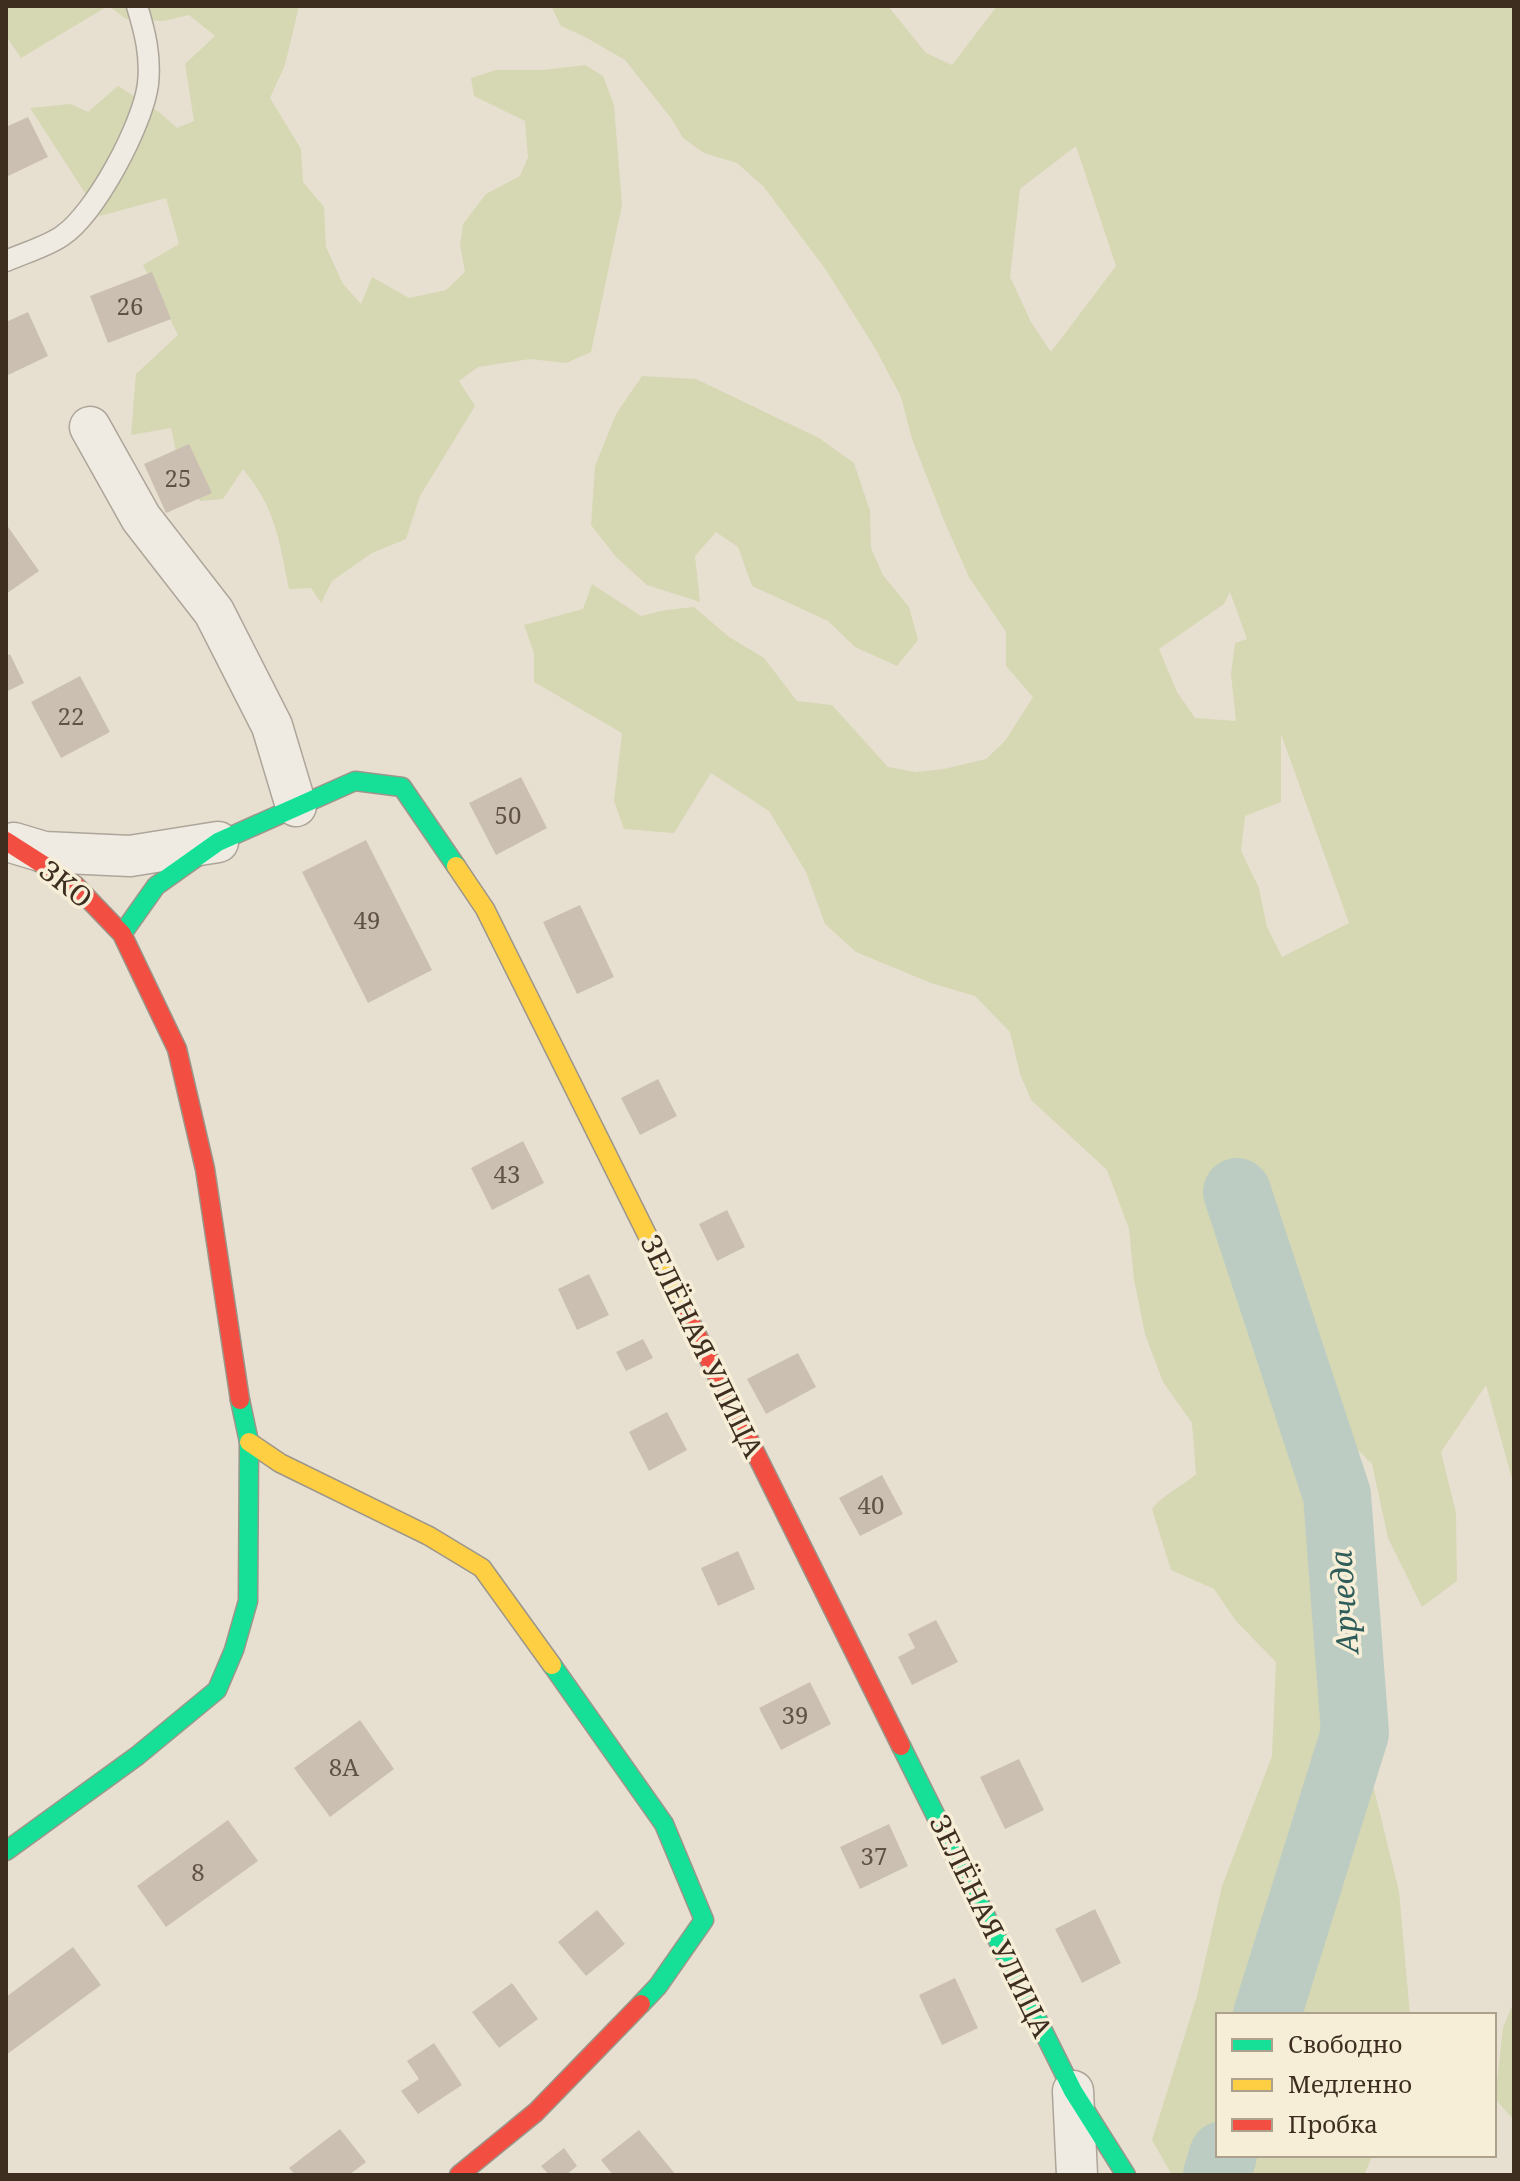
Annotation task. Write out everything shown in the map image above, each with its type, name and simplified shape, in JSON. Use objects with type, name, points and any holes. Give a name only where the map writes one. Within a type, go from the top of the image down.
[{"type":"street","points":[[90,427],[141,518],[214,612],[272,726],[296,806]]},
{"type":"street","name":"ЗЕЛЁНАЯ УЛИЦА","points":[[122,934],[156,886],[218,842],[355,781],[402,787],[485,909],[1073,2091],[1126,2175]]},
{"type":"street","name":"ЗЕЛЁНАЯ УЛИЦА","points":[[6,840],[44,852],[130,856],[218,842]]},
{"type":"street","name":"ЗКО","points":[[6,840],[75,885],[122,934],[177,1049],[205,1169],[233,1366],[249,1442],[248,1601],[234,1650],[217,1690],[137,1756],[6,1851]]},
{"type":"street","points":[[249,1442],[280,1463],[429,1536],[482,1568],[664,1824],[704,1920],[658,1986],[536,2112],[459,2175]]},
{"type":"street","name":"ЗЕЛЁНАЯ УЛИЦА","points":[[1073,2091],[1077,2175]]},
{"type":"lane","points":[[6,261],[62,236],[92,206],[131,138],[148,86],[148,43],[137,6]]},
{"type":"green space","points":[[6,6],[108,6],[21,58],[6,36]]},
{"type":"green space","points":[[109,6],[299,6],[285,65],[270,98],[301,149],[303,182],[324,207],[326,247],[343,284],[361,304],[372,277],[409,298],[446,290],[465,272],[460,245],[463,224],[486,194],[520,176],[528,157],[525,121],[474,96],[471,78],[496,70],[543,70],[585,65],[603,76],[614,105],[622,205],[591,352],[566,363],[530,359],[478,367],[459,381],[475,406],[420,496],[406,539],[372,553],[332,581],[321,603],[311,588],[289,589],[279,540],[269,512],[243,469],[223,499],[200,501],[178,461],[171,428],[131,435],[136,374],[178,335],[143,265],[179,244],[166,198],[100,216],[30,108],[71,104],[88,112],[118,86],[177,128],[194,121],[185,64],[215,36],[189,15],[164,21],[126,19]]},
{"type":"green space","points":[[551,6],[888,6],[926,53],[952,65],[997,6],[1514,6],[1514,1486],[1486,1385],[1441,1452],[1456,1513],[1457,1581],[1422,1607],[1388,1538],[1372,1464],[1339,1431],[1355,1506],[1349,1565],[1333,1622],[1399,1891],[1410,2013],[1216,2013],[1216,2157],[1372,2157],[1364,2175],[1172,2175],[1152,2140],[1197,1996],[1222,1886],[1272,1756],[1276,1662],[1236,1621],[1214,1589],[1171,1570],[1152,1509],[1196,1474],[1192,1423],[1163,1382],[1145,1334],[1134,1280],[1129,1229],[1107,1170],[1031,1100],[1020,1074],[1010,1032],[975,996],[931,983],[856,952],[825,924],[806,872],[769,811],[711,773],[674,833],[624,829],[614,801],[622,733],[534,682],[534,653],[524,625],[583,609],[592,584],[641,616],[694,607],[729,637],[764,658],[797,701],[832,705],[888,767],[916,772],[986,759],[1005,741],[1033,697],[1006,666],[1006,632],[969,577],[912,439],[901,397],[875,348],[826,270],[764,187],[737,163],[704,153],[683,138],[625,60],[561,26]],"holes":[[[1076,146],[1116,266],[1051,352],[1031,322],[1010,277],[1020,189]],[[1230,592],[1247,639],[1235,643],[1231,674],[1236,721],[1195,718],[1177,692],[1159,649],[1224,604]],[[1281,734],[1349,923],[1282,957],[1267,927],[1259,888],[1241,851],[1245,816],[1281,802]]]},
{"type":"green space","points":[[642,376],[696,379],[819,438],[854,463],[870,511],[871,548],[883,575],[909,607],[918,640],[897,666],[855,647],[828,621],[752,586],[738,547],[716,532],[695,556],[700,602],[647,585],[616,557],[591,525],[595,466],[616,414]]},
{"type":"green space","points":[[1514,2001],[1514,2120],[1496,2100],[1503,2028]]},
{"type":"building","points":[[28,117],[48,157],[6,177],[6,127]]},
{"type":"building","points":[[152,272],[171,319],[108,343],[90,296]]},
{"type":"building","points":[[28,312],[48,356],[6,376],[6,322]]},
{"type":"building","points":[[189,444],[212,493],[166,513],[144,464]]},
{"type":"building","points":[[6,524],[39,571],[6,594]]},
{"type":"building","points":[[10,654],[24,683],[6,692],[6,656]]},
{"type":"building","points":[[80,676],[110,732],[61,758],[31,702]]},
{"type":"building","points":[[521,777],[547,828],[496,855],[469,803]]},
{"type":"building","points":[[366,840],[432,970],[368,1003],[302,872]]},
{"type":"building","points":[[580,905],[614,977],[577,994],[543,922]]},
{"type":"building","points":[[658,1079],[677,1116],[640,1135],[621,1098]]},
{"type":"building","points":[[523,1141],[544,1183],[492,1210],[471,1168]]},
{"type":"building","points":[[727,1210],[745,1247],[717,1261],[699,1224]]},
{"type":"building","points":[[589,1274],[609,1315],[577,1330],[558,1289]]},
{"type":"building","points":[[643,1339],[653,1358],[626,1371],[616,1352]]},
{"type":"building","points":[[798,1353],[816,1387],[766,1414],[747,1379]]},
{"type":"building","points":[[667,1412],[687,1450],[649,1471],[629,1432]]},
{"type":"building","points":[[882,1475],[903,1514],[860,1536],[839,1498]]},
{"type":"building","points":[[738,1551],[755,1589],[718,1606],[701,1568]]},
{"type":"building","points":[[936,1620],[958,1662],[912,1685],[898,1657],[915,1648],[908,1634]]},
{"type":"building","points":[[810,1682],[831,1724],[781,1750],[759,1708]]},
{"type":"building","points":[[360,1720],[394,1769],[330,1817],[294,1768]]},
{"type":"building","points":[[1019,1759],[1044,1810],[1005,1829],[980,1777]]},
{"type":"building","points":[[228,1820],[258,1861],[166,1927],[137,1886]]},
{"type":"building","points":[[889,1824],[908,1866],[860,1889],[840,1847]]},
{"type":"building","points":[[1095,1909],[1121,1963],[1082,1983],[1055,1929]]},
{"type":"building","points":[[597,1910],[625,1944],[586,1976],[558,1942]]},
{"type":"building","points":[[73,1947],[101,1985],[6,2055],[6,1997]]},
{"type":"building","points":[[955,1978],[978,2028],[942,2045],[919,1995]]},
{"type":"building","points":[[512,1983],[538,2019],[499,2048],[472,2012]]},
{"type":"building","points":[[434,2043],[462,2085],[418,2114],[401,2091],[419,2079],[407,2061]]},
{"type":"building","points":[[340,2129],[366,2162],[349,2175],[295,2175],[289,2168]]},
{"type":"building","points":[[639,2130],[676,2175],[613,2175],[601,2160]]},
{"type":"building","points":[[564,2148],[577,2166],[566,2175],[549,2175],[541,2166]]},
{"type":"waterway","name":"Арчеда","points":[[1237,1192],[1337,1495],[1355,1733],[1268,2013]]},
{"type":"waterway","name":"Арчеда","points":[[1217,2175],[1222,2157]]},
{"type":"traffic: fast","points":[[122,934],[156,886],[218,842],[355,781],[402,787],[456,866]]},
{"type":"traffic: fast","points":[[6,1851],[137,1756],[217,1690],[234,1650],[248,1601],[249,1442],[240,1400]]},
{"type":"traffic: fast","points":[[552,1665],[664,1824],[704,1920],[658,1986],[641,2004]]},
{"type":"traffic: fast","points":[[901,1746],[1073,2091],[1126,2175]]},
{"type":"traffic: slow","points":[[456,866],[485,909],[686,1313]]},
{"type":"traffic: slow","points":[[249,1442],[280,1463],[429,1536],[482,1568],[552,1665]]},
{"type":"traffic: jam","points":[[6,841],[75,885],[122,934],[177,1049],[205,1169],[240,1400]]},
{"type":"traffic: jam","points":[[686,1313],[901,1746]]},
{"type":"traffic: jam","points":[[459,2175],[536,2112],[641,2004]]}]
